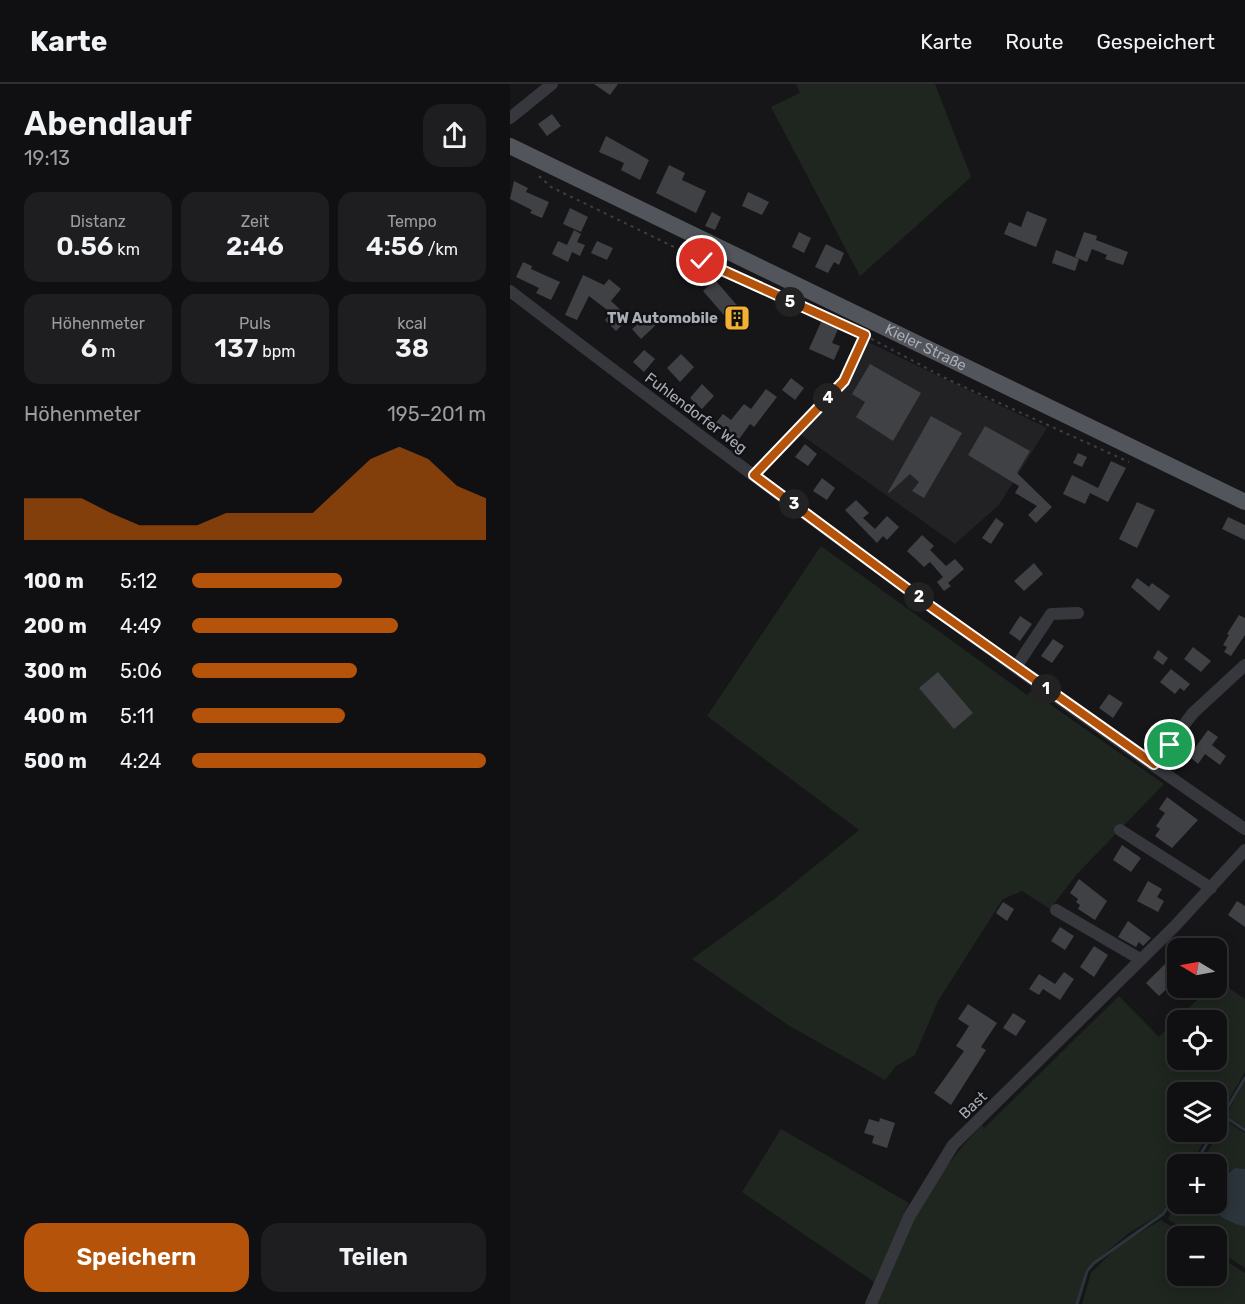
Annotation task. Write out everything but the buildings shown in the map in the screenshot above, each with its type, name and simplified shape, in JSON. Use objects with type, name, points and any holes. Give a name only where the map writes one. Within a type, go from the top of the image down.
[{"type":"main road","name":"Kieler Straße","points":[[510,146],[1245,502]]},
{"type":"street","points":[[510,118],[552,84]]},
{"type":"street","name":"Fuhlendorfer Weg","points":[[510,291],[754,475],[1016,667],[1245,829]]},
{"type":"street","points":[[754,475],[819,407]]},
{"type":"street","points":[[1016,667],[1051,614],[1078,612]]},
{"type":"street","points":[[1154,764],[1193,713],[1245,665]]},
{"type":"street","points":[[1120,830],[1211,888]]},
{"type":"street","name":"Bast","points":[[871,1304],[909,1217],[953,1144],[1211,888],[1245,850]]},
{"type":"street","points":[[1056,910],[1140,959]]},
{"type":"path","points":[[530,171],[551,187],[746,282],[827,315],[949,380],[1134,464]]},
{"type":"path","points":[[819,407],[844,381],[865,335]]},
{"type":"shaded area","points":[[796,84],[935,84],[971,177],[860,276],[771,107],[800,93]]},
{"type":"shaded area","points":[[866,341],[1047,428],[999,505],[955,544],[800,434],[846,383]]},
{"type":"shaded area","points":[[821,546],[1027,695],[1031,691],[1164,784],[1077,874],[1050,909],[1022,891],[1003,899],[938,1001],[915,1055],[896,1066],[885,1080],[788,1025],[692,959],[777,897],[859,830],[707,716]]},
{"type":"shaded area","points":[[1227,987],[1245,999],[1245,1072],[1227,1104],[1227,1082],[1167,1082],[1167,1142],[1204,1142],[1197,1154],[1167,1154],[1167,1204],[1162,1213],[1129,1233],[1086,1269],[1076,1304],[874,1304],[907,1232],[948,1165],[982,1125],[984,1128],[1119,996],[1159,1037],[1167,1029],[1167,1070],[1227,1070],[1227,1010],[1187,1010],[1199,998],[1227,998]]},
{"type":"shaded area","points":[[1245,1081],[1245,1128],[1227,1116]]},
{"type":"shaded area","points":[[1227,1122],[1245,1133],[1245,1169],[1227,1173],[1227,1154],[1206,1154],[1213,1142],[1227,1142]]},
{"type":"shaded area","points":[[781,1129],[909,1203],[874,1282],[742,1192]]},
{"type":"shaded area","points":[[1235,1168],[1245,1169],[1245,1227],[1218,1214],[1227,1214],[1227,1174]]},
{"type":"shaded area","points":[[1171,1214],[1220,1214],[1226,1220],[1245,1227],[1245,1268],[1227,1256],[1227,1226],[1179,1226],[1168,1219]]},
{"type":"shaded area","points":[[1161,1220],[1171,1226],[1167,1226],[1167,1286],[1227,1286],[1227,1261],[1245,1273],[1245,1304],[1082,1304],[1091,1273],[1118,1246]]},
{"type":"waterway","points":[[1227,1108],[1245,1078]]},
{"type":"waterway","points":[[1227,1118],[1245,1130]]},
{"type":"waterway","points":[[1201,1154],[1208,1142]]},
{"type":"waterway","points":[[1077,1304],[1087,1271],[1094,1263],[1163,1214],[1167,1208]]},
{"type":"place","name":"TW Automobile","points":[[737,318]]},
{"type":"route","points":[[702,261],[814,312],[827,315],[865,335],[844,381],[754,475],[933,608],[1154,764],[1170,745]]}]
